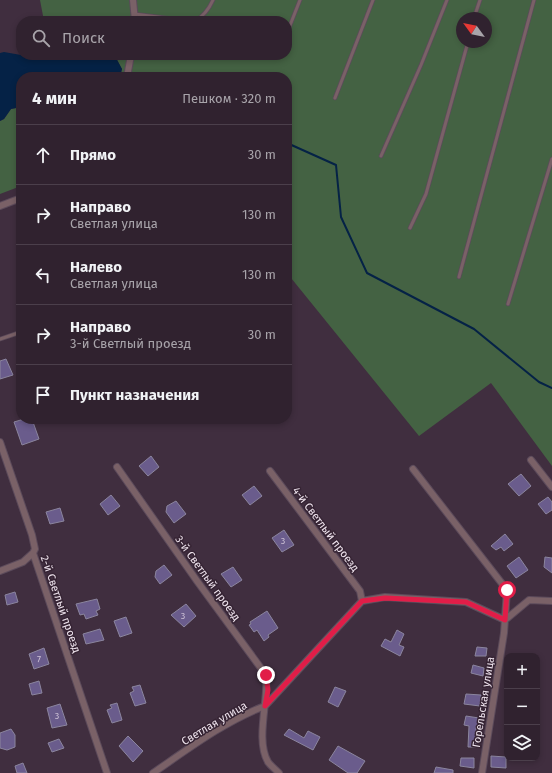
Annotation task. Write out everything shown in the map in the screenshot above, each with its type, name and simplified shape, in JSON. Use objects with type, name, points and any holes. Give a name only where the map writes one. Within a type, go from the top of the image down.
[{"type":"street","points":[[133,0],[134,14]]},
{"type":"street","points":[[128,72],[130,60]]},
{"type":"street","points":[[0,206],[16,200]]},
{"type":"street","name":"2-й Светлый проезд","points":[[0,442],[32,535],[35,549],[33,553],[107,773]]},
{"type":"street","points":[[531,460],[552,487]]},
{"type":"street","name":"3-й Светлый проезд","points":[[118,467],[197,581],[266,675],[268,690],[265,706],[265,754],[268,762],[279,773]]},
{"type":"street","name":"Горельская улица","points":[[413,469],[507,590],[504,633],[482,773]]},
{"type":"street","name":"4-й Светлый проезд","points":[[270,471],[360,591],[362,601]]},
{"type":"street","points":[[0,571],[23,562],[33,553]]},
{"type":"street","points":[[362,601],[385,598],[466,602],[505,620],[529,600],[552,601]]},
{"type":"street","name":"Светлая улица","points":[[153,773],[222,728],[249,712],[265,706],[362,601]]},
{"type":"lane","points":[[204,16],[210,8],[213,0]]},
{"type":"lane","points":[[292,20],[300,0]]},
{"type":"lane","points":[[335,98],[373,0]]},
{"type":"lane","points":[[380,156],[421,65],[447,0]]},
{"type":"lane","points":[[476,12],[480,0]]},
{"type":"lane","points":[[459,277],[534,0]]},
{"type":"lane","points":[[134,14],[150,16]]},
{"type":"lane","points":[[410,228],[426,194],[466,48]]},
{"type":"lane","points":[[508,304],[552,159]]},
{"type":"lane","points":[[0,339],[16,334]]},
{"type":"green space","points":[[40,0],[552,0],[552,466],[491,383],[419,436],[292,279],[292,72],[121,72],[122,69],[117,60],[292,60],[292,16],[43,16]]},
{"type":"green space","points":[[16,108],[16,188],[0,194],[0,121],[4,119],[11,109]]},
{"type":"water","points":[[4,52],[16,54],[16,60],[117,60],[122,69],[121,72],[16,72],[16,108],[11,109],[4,119],[0,121],[0,53]]},
{"type":"building","points":[[6,359],[13,375],[0,379],[0,361]]},
{"type":"building","points":[[16,421],[16,424],[34,424],[39,439],[22,445],[14,422]]},
{"type":"building","points":[[151,456],[159,467],[148,476],[139,466]]},
{"type":"building","points":[[521,474],[531,486],[519,496],[508,484]]},
{"type":"building","points":[[254,486],[262,496],[250,505],[242,495]]},
{"type":"building","points":[[111,495],[120,506],[108,515],[100,504]]},
{"type":"building","points":[[548,497],[552,502],[552,510],[546,514],[538,504]]},
{"type":"building","points":[[176,501],[186,514],[174,523],[166,512],[167,506]]},
{"type":"building","points":[[60,508],[64,521],[50,524],[46,512]]},
{"type":"building","points":[[284,530],[294,545],[282,552],[272,538]]},
{"type":"building","points":[[505,534],[513,544],[504,551],[501,547],[496,550],[491,546]]},
{"type":"building","points":[[519,557],[528,570],[516,578],[507,566]]},
{"type":"building","points":[[545,557],[552,558],[552,573],[544,567]]},
{"type":"building","points":[[164,565],[172,575],[160,584],[155,577],[156,571]]},
{"type":"building","points":[[233,567],[242,580],[231,587],[221,574]]},
{"type":"building","points":[[15,592],[18,602],[7,605],[5,595]]},
{"type":"building","points":[[97,599],[100,609],[96,611],[98,615],[86,619],[84,614],[80,615],[76,604]]},
{"type":"building","points":[[186,604],[196,616],[184,627],[171,615]]},
{"type":"building","points":[[267,611],[278,628],[268,635],[269,637],[264,641],[257,630],[254,632],[249,625],[251,624],[250,622]]},
{"type":"building","points":[[126,617],[132,633],[120,637],[114,621]]},
{"type":"building","points":[[100,629],[104,640],[86,644],[83,634]]},
{"type":"building","points":[[397,630],[404,634],[399,645],[404,647],[400,656],[381,646],[385,639],[391,642]]},
{"type":"building","points":[[477,647],[487,648],[486,656],[475,656]]},
{"type":"building","points":[[44,648],[49,664],[34,669],[29,654]]},
{"type":"building","points":[[473,665],[484,668],[483,676],[471,673]]},
{"type":"building","points":[[39,681],[42,693],[32,695],[29,684]]},
{"type":"building","points":[[140,685],[146,703],[135,706],[130,693],[134,691],[132,687]]},
{"type":"building","points":[[335,687],[346,691],[338,707],[328,702]]},
{"type":"building","points":[[466,694],[481,695],[480,706],[464,704]]},
{"type":"building","points":[[117,703],[122,720],[112,723],[107,710],[112,708],[110,705]]},
{"type":"building","points":[[60,704],[67,725],[52,728],[47,708]]},
{"type":"building","points":[[466,716],[479,718],[478,728],[476,727],[476,747],[468,747],[469,726],[464,725]]},
{"type":"building","points":[[11,729],[15,735],[15,747],[7,750],[0,748],[0,733]]},
{"type":"building","points":[[289,729],[304,738],[308,731],[320,737],[313,750],[284,735]]},
{"type":"building","points":[[128,736],[143,751],[133,762],[119,746]]},
{"type":"building","points":[[59,739],[64,748],[52,752],[48,743]]},
{"type":"building","points":[[338,746],[365,761],[357,773],[348,773],[329,760]]},
{"type":"building","points":[[491,756],[504,757],[504,761],[506,761],[506,768],[491,767]]},
{"type":"building","points":[[461,758],[474,758],[474,768],[460,766]]},
{"type":"building","points":[[23,763],[27,773],[17,773],[15,766]]},
{"type":"building","points":[[436,767],[453,770],[453,773],[434,773]]},
{"type":"waterway","points":[[292,145],[336,165],[341,217],[367,273],[474,329],[539,382],[552,388]]},
{"type":"route","points":[[266,675],[268,690],[265,706],[362,601],[385,598],[466,602],[505,620],[507,590]]}]
